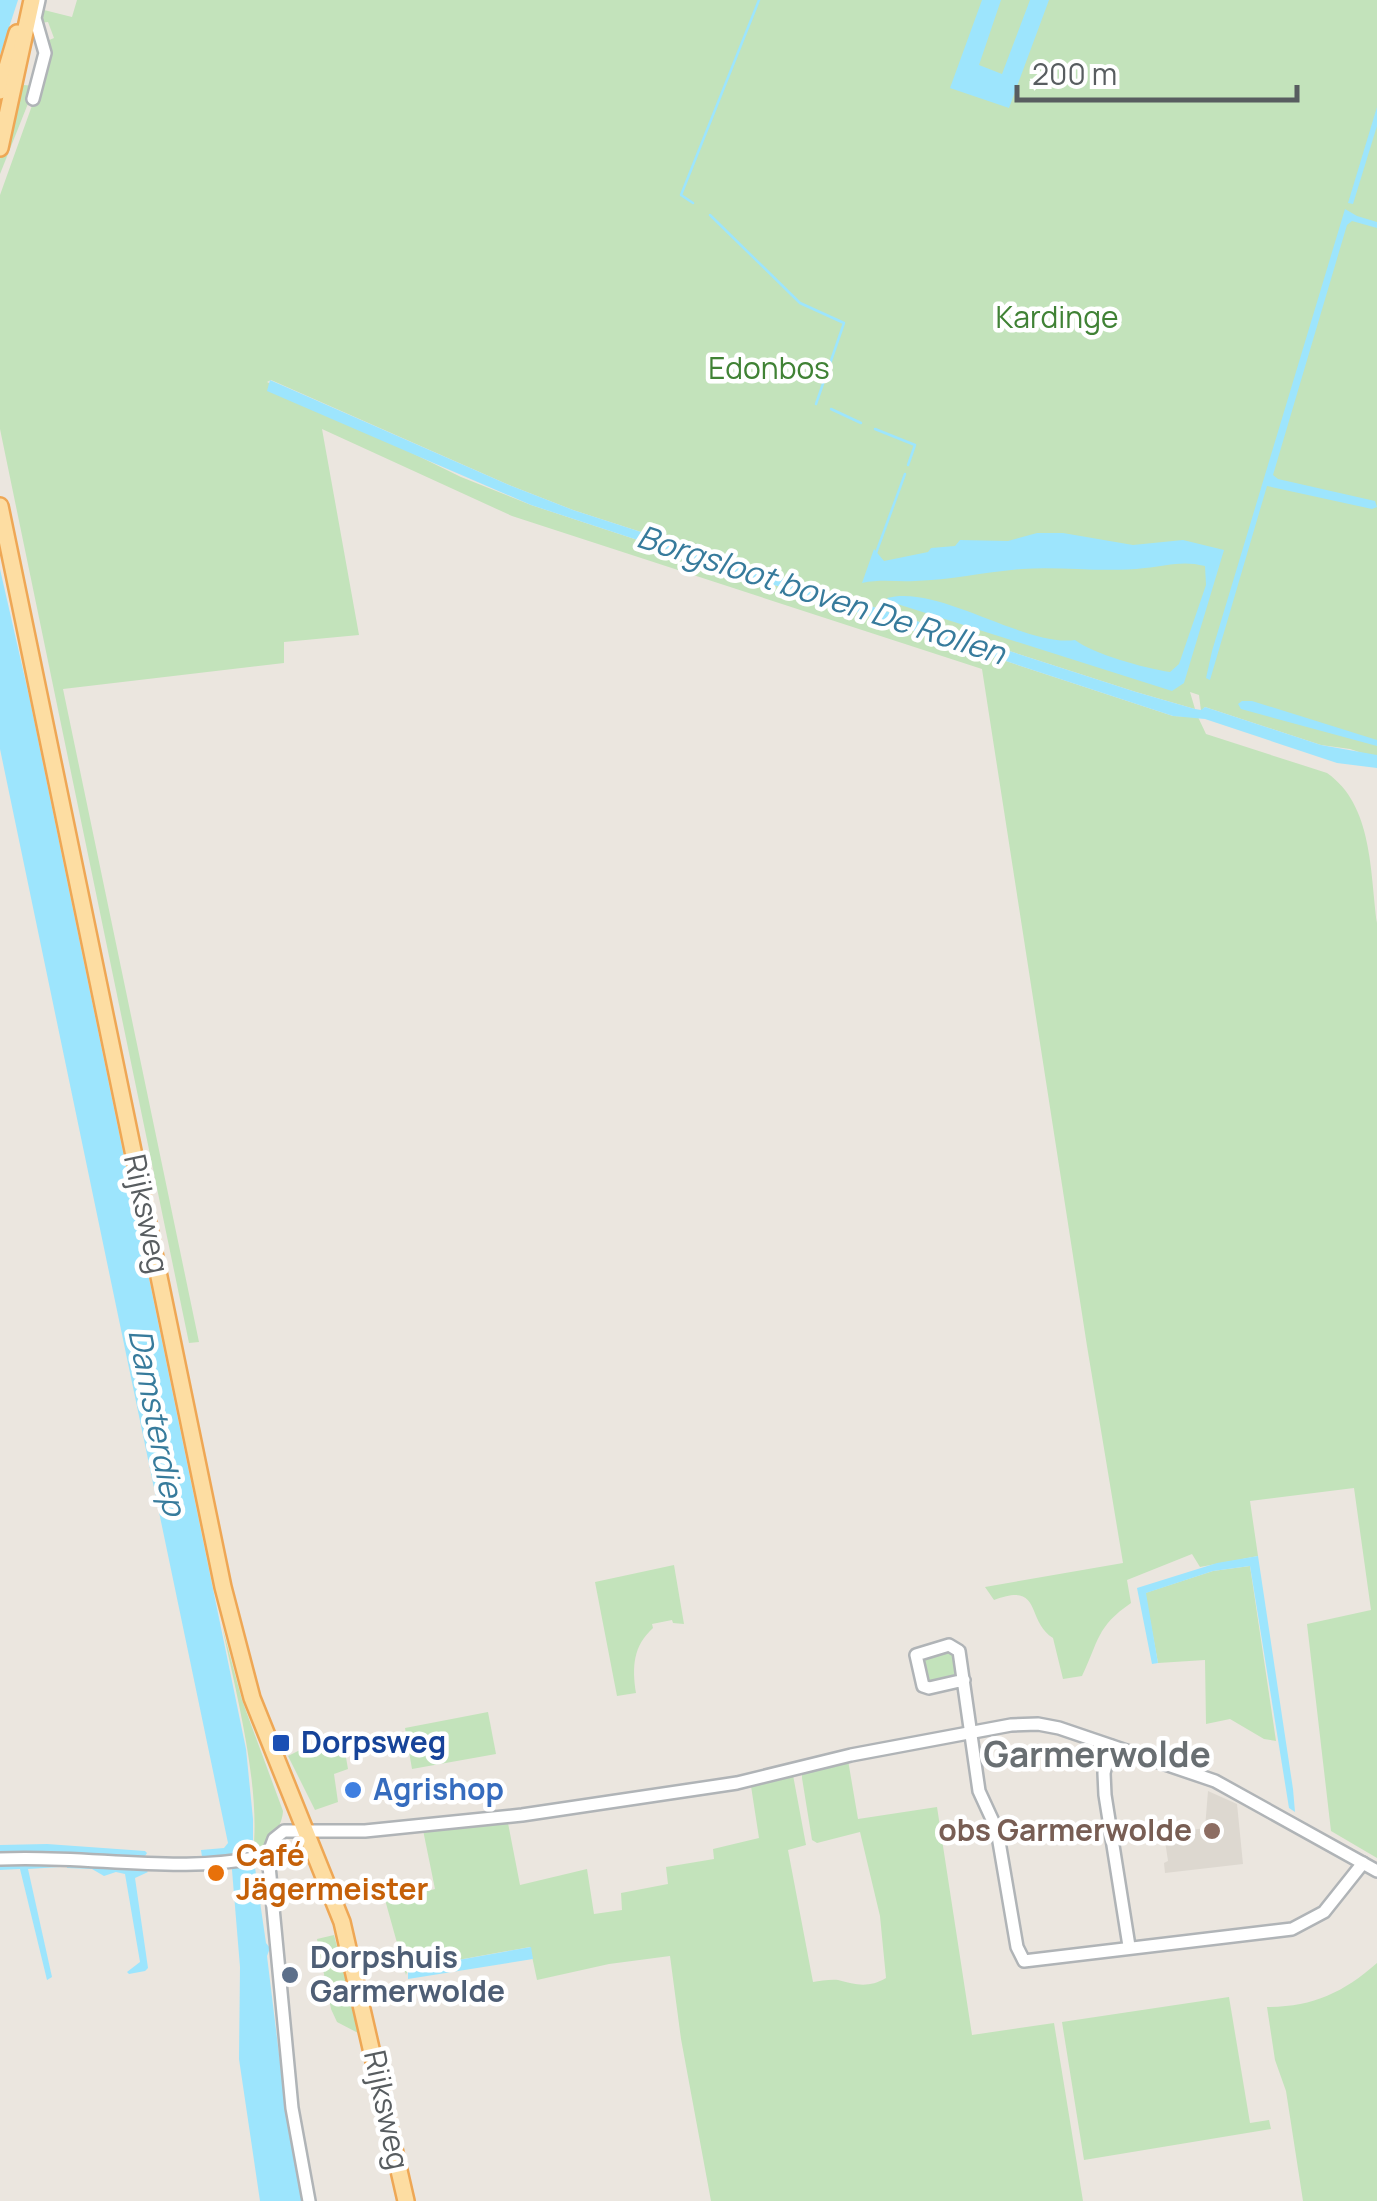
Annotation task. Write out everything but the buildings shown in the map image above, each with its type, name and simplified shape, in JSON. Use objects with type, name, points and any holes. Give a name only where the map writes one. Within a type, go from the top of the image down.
[{"type":"main road","points":[[0,148],[10,76],[33,0]]},
{"type":"main road","points":[[0,92],[10,76]]},
{"type":"main road","name":"Rijksweg","points":[[0,506],[223,1587],[252,1698],[342,1922],[406,2201]]},
{"type":"street","points":[[33,0],[44,54],[33,99]]},
{"type":"street","points":[[10,76],[38,82]]},
{"type":"street","points":[[964,1680],[922,1686],[916,1655],[949,1645],[959,1651],[964,1680],[972,1732],[979,1792],[997,1830],[1018,1954],[1027,1962],[1129,1946],[1292,1929],[1324,1912],[1363,1863]]},
{"type":"street","points":[[0,1859],[64,1858],[189,1865],[230,1862],[261,1856],[284,1831],[365,1831],[616,1802],[737,1783],[851,1755],[972,1732],[1038,1724],[1215,1781],[1377,1872]]},
{"type":"street","points":[[1111,1746],[1104,1773],[1105,1796],[1129,1946]]},
{"type":"street","points":[[261,1856],[292,2108],[309,2201]]},
{"type":"shaded area","name":"obs Garmerwolde","points":[[1208,1791],[1237,1804],[1243,1864],[1165,1873],[1164,1863],[1168,1861],[1164,1834],[1205,1828]]},
{"type":"green space","name":"Kardinge","points":[[77,0],[1377,0],[1377,758],[1321,745],[1205,707],[1201,711],[1199,695],[1190,692],[1195,709],[1136,692],[573,510],[271,380],[267,382],[461,477],[531,505],[1173,716],[1198,717],[1206,734],[1327,773],[1342,787],[1353,803],[1367,841],[1377,923],[1377,1858],[1331,1831],[1307,1624],[1371,1610],[1354,1488],[1250,1501],[1258,1556],[1200,1567],[1192,1554],[1127,1580],[1131,1603],[1105,1627],[1082,1676],[1063,1679],[1053,1638],[1044,1630],[1027,1599],[1009,1595],[994,1600],[985,1587],[1123,1563],[982,669],[512,516],[322,429],[359,635],[284,642],[284,663],[63,689],[199,1342],[189,1343],[0,429],[0,195],[49,58],[47,41],[54,38],[48,22],[40,23],[40,9],[72,17]]},
{"type":"green space","points":[[35,86],[0,174],[0,159],[19,88]]},
{"type":"green space","points":[[674,1565],[684,1624],[672,1620],[652,1624],[636,1657],[636,1693],[617,1696],[595,1582]]},
{"type":"green space","points":[[1250,1566],[1276,1741],[1264,1739],[1230,1719],[1206,1724],[1205,1660],[1158,1663],[1145,1593],[1213,1571]]},
{"type":"green space","points":[[222,1626],[242,1700],[283,1811],[273,1836],[253,1854],[254,1799]]},
{"type":"green space","points":[[954,1650],[959,1678],[926,1685],[920,1658]]},
{"type":"green space","points":[[488,1712],[496,1754],[412,1769],[405,1728]]},
{"type":"green space","points":[[343,1740],[348,1769],[334,1774],[338,1802],[315,1810],[288,1756],[306,1747]]},
{"type":"green space","points":[[848,1760],[858,1819],[937,1807],[972,2035],[1054,2023],[1083,2201],[711,2201],[670,1956],[537,1980],[530,1947],[408,1969],[406,1975],[382,1889],[405,1888],[415,1894],[435,1889],[423,1830],[508,1823],[520,1885],[587,1869],[594,1914],[622,1910],[621,1893],[668,1884],[666,1867],[714,1859],[713,1849],[759,1838],[751,1786],[793,1775],[806,1845],[788,1850],[813,1982],[835,1980],[862,1985],[880,1981],[886,1978],[880,1916],[860,1832],[817,1843],[812,1840],[802,1778],[802,1773]]},
{"type":"green space","points":[[334,1935],[360,2034],[337,2022],[331,2009],[317,1939]]},
{"type":"green space","points":[[1377,1963],[1377,2201],[1303,2201],[1286,2091],[1275,2060],[1267,2007],[1326,1996],[1352,1983]]},
{"type":"green space","points":[[1229,1997],[1250,2123],[1269,2120],[1271,2129],[1084,2160],[1062,2022]]},
{"type":"water","points":[[0,0],[18,0],[0,55]]},
{"type":"water","points":[[982,0],[1001,0],[979,65],[1002,74],[1030,0],[1049,0],[1009,108],[950,88]]},
{"type":"water","points":[[1377,107],[1377,126],[1353,204],[1348,203]]},
{"type":"water","points":[[1345,209],[1377,222],[1377,228],[1352,221],[1347,225],[1273,475],[1375,501],[1377,507],[1267,486],[1210,680],[1206,678],[1212,651]]},
{"type":"water","name":"Borgsloot boven De Rollen","points":[[270,380],[573,510],[1136,692],[1195,709],[1205,707],[1321,745],[1377,755],[1377,768],[1337,763],[1205,719],[1173,716],[531,505],[267,391]]},
{"type":"water","points":[[1037,533],[1063,533],[1133,545],[1183,540],[1224,550],[1184,683],[1172,691],[887,598],[931,600],[1031,634],[1075,640],[1120,660],[1170,672],[1179,664],[1206,585],[1205,566],[1182,563],[1130,569],[1022,569],[862,583],[874,549],[884,561],[928,552],[931,548],[955,546],[960,540],[1008,541]]},
{"type":"water","name":"Damsterdiep","points":[[0,569],[246,1749],[253,1854],[266,1943],[270,1948],[267,1956],[288,2128],[302,2201],[260,2201],[239,2059],[240,1967],[231,1858],[202,1857],[201,1850],[224,1848],[228,1843],[0,749]]},
{"type":"water","points":[[1242,701],[1377,740],[1377,746],[1241,709],[1238,704]]},
{"type":"water","points":[[1258,1556],[1295,1812],[1289,1808],[1250,1566],[1213,1571],[1146,1593],[1158,1663],[1152,1664],[1137,1588],[1217,1563]]},
{"type":"water","points":[[47,1844],[147,1853],[0,1853],[0,1845]]},
{"type":"water","points":[[60,1864],[28,1869],[52,1977],[47,1980],[20,1869],[0,1870],[0,1866]]},
{"type":"water","points":[[67,1865],[148,1872],[135,1878],[148,1968],[145,1971],[127,1972],[140,1962],[125,1874],[104,1876],[92,1869]]},
{"type":"water","points":[[531,1947],[533,1959],[408,1979],[408,1969]]},
{"type":"waterway","points":[[693,203],[681,195],[759,0]]},
{"type":"waterway","points":[[710,215],[800,303],[844,323],[816,404]]},
{"type":"waterway","points":[[831,409],[861,423]]},
{"type":"waterway","points":[[875,429],[915,445],[908,465]]},
{"type":"waterway","points":[[876,553],[905,474]]},
{"type":"place","name":"Dorpsweg","points":[[281,1743]]},
{"type":"place","name":"Agrishop","points":[[353,1790]]},
{"type":"place","name":"obs Garmerwolde","points":[[1212,1831]]},
{"type":"place","name":"Café Jägermeister","points":[[216,1873]]},
{"type":"place","name":"Dorpshuis Garmerwolde","points":[[290,1975]]},
{"type":"district","name":"Garmerwolde","points":[[1097,1755]]},
{"type":"park label","name":"Edonbos","points":[[769,369]]}]
